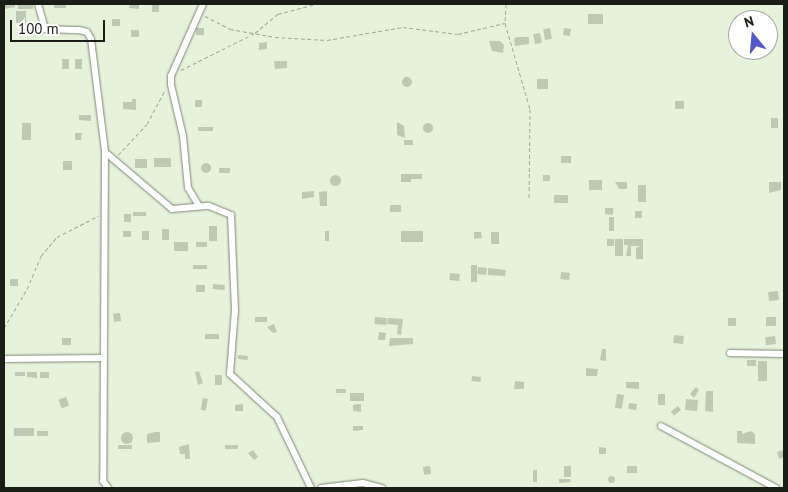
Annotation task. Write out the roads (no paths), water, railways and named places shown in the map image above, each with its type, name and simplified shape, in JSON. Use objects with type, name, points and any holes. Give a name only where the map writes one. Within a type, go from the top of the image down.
[{"type":"street","points":[[38,4],[45,29],[80,30],[87,32],[91,39],[105,152],[103,213],[103,481],[108,488]]},
{"type":"street","points":[[199,206],[188,188],[183,136],[171,76],[203,4]]},
{"type":"street","points":[[105,152],[172,209],[199,206],[228,212],[231,215],[235,310],[230,374],[277,416],[312,488]]},
{"type":"street","points":[[730,353],[784,354]]},
{"type":"street","points":[[4,359],[103,358]]},
{"type":"street","points":[[661,426],[776,488]]},
{"type":"street","points":[[321,488],[363,483],[382,488]]}]
